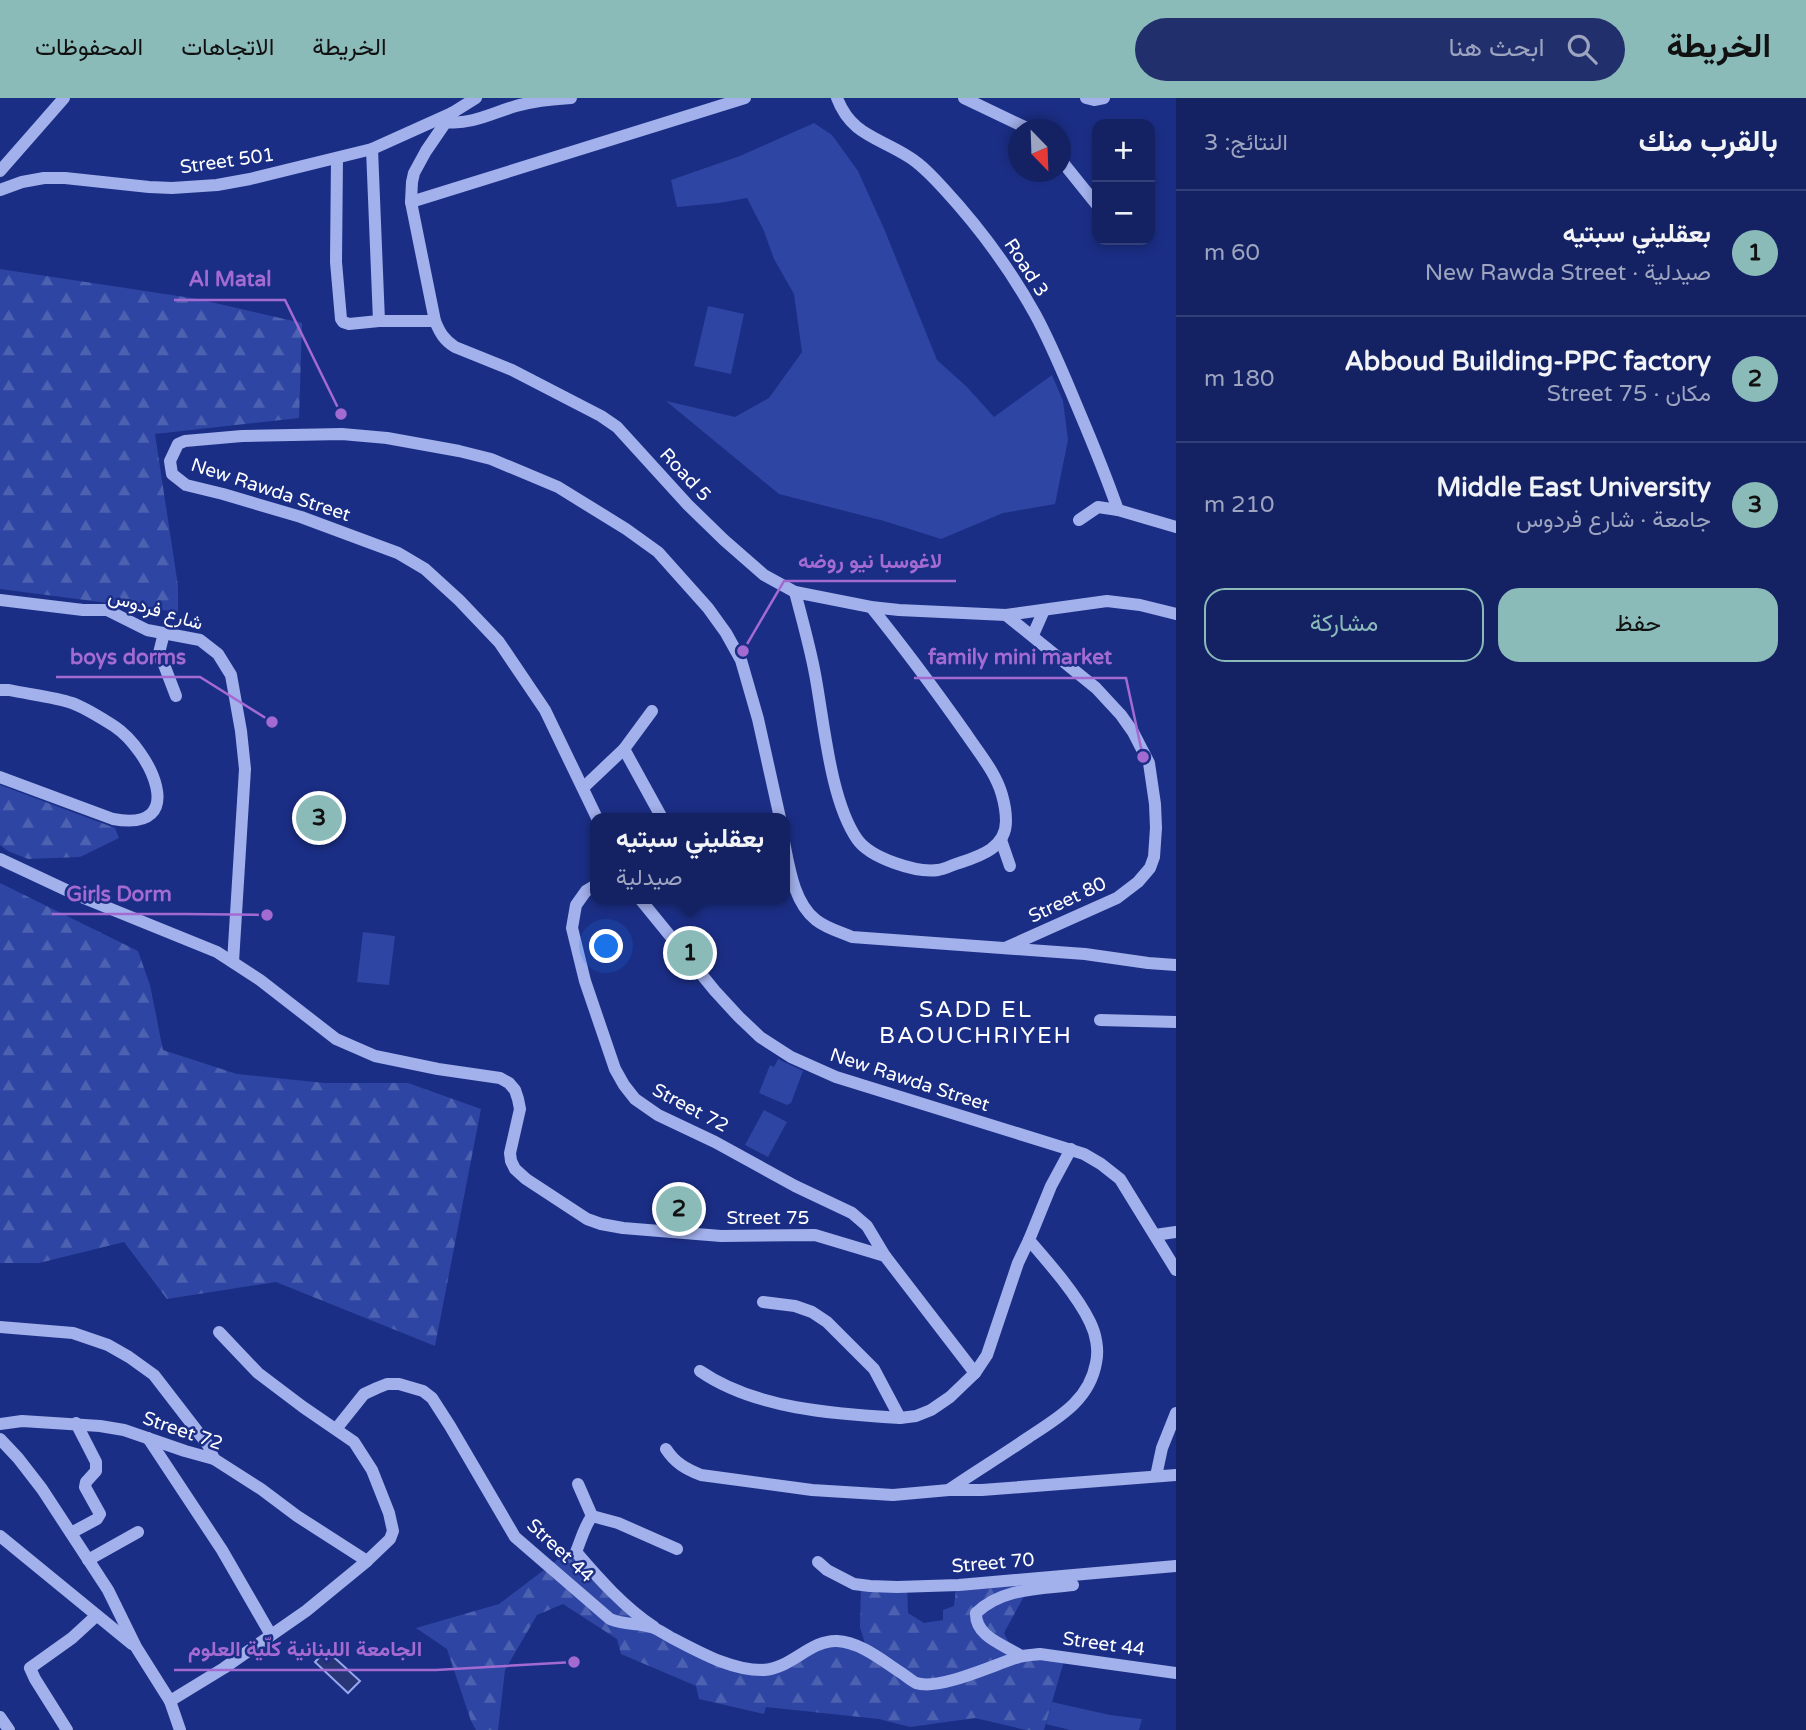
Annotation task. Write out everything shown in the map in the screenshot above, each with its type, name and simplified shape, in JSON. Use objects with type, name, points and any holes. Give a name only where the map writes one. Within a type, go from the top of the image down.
[{"type":"street","points":[[0,171],[64,98]]},
{"type":"street","name":"Road 5","points":[[476,98],[449,118],[414,173],[411,202],[435,321],[440,334],[447,342],[512,370],[617,427],[724,540],[764,575],[795,592],[871,607],[1006,615],[1107,601],[1140,605],[1176,614]]},
{"type":"street","points":[[449,118],[459,124],[518,105],[571,98]]},
{"type":"street","points":[[411,202],[745,98]]},
{"type":"street","name":"Road 3","points":[[836,98],[842,111],[860,131],[923,167],[961,208],[1004,263],[1048,338],[1098,455],[1118,510]]},
{"type":"street","points":[[964,98],[1008,119]]},
{"type":"street","points":[[1086,98],[1104,98]]},
{"type":"street","name":"Street 501","points":[[0,190],[44,178],[149,187],[217,185],[372,149],[449,118]]},
{"type":"street","points":[[372,149],[379,321]]},
{"type":"street","points":[[337,158],[335,227],[339,315],[343,322],[435,321]]},
{"type":"street","points":[[1071,173],[1092,199]]},
{"type":"street","name":"New Rawda Street","points":[[595,813],[545,710],[499,642],[425,569],[397,552],[301,517],[186,485],[172,474],[170,466],[178,444],[242,436],[342,434],[399,440],[491,459],[558,487],[594,509],[658,552],[708,608],[726,633],[741,660],[750,688],[779,813]]},
{"type":"street","points":[[1079,520],[1098,507],[1176,527]]},
{"type":"street","points":[[795,592],[815,672],[834,779],[846,819],[857,840],[871,853],[892,863],[937,870],[983,855],[1001,840]]},
{"type":"street","name":"شارع فردوس","points":[[0,600],[83,610],[107,610],[147,629],[200,640],[218,654],[231,676],[245,769],[233,962]]},
{"type":"street","points":[[871,607],[918,666],[992,772],[1002,794],[1006,822],[1001,840],[1010,866]]},
{"type":"street","points":[[1033,635],[1044,610]]},
{"type":"street","name":"Street 80","points":[[1005,948],[1118,898],[1150,868],[1155,850],[1155,804],[1149,762],[1132,732],[1110,701],[1096,688],[1006,615]]},
{"type":"street","points":[[164,633],[158,657],[163,662],[176,696]]},
{"type":"street","points":[[0,690],[71,703],[116,728],[139,751],[151,768],[158,791],[157,805],[149,816],[139,821],[124,821],[0,777]]},
{"type":"street","points":[[583,787],[624,749],[652,711]]},
{"type":"street","points":[[624,749],[659,813]]},
{"type":"street","points":[[0,859],[79,896],[217,952],[233,962]]},
{"type":"street","points":[[790,863],[796,888],[805,908],[816,920],[852,937],[1085,954],[1176,965]]},
{"type":"street","name":"Street 72","points":[[590,889],[576,905],[572,928],[585,981],[615,1069],[635,1099],[658,1115],[852,1213],[867,1226],[886,1256]]},
{"type":"street","name":"New Rawda Street","points":[[644,904],[739,1017],[760,1037],[791,1056],[836,1077],[1070,1149],[1101,1164],[1120,1179],[1176,1270]]},
{"type":"street","points":[[217,952],[234,939]]},
{"type":"street","name":"Street 75","points":[[233,962],[336,1039],[375,1056],[500,1078],[509,1083],[515,1090],[520,1109],[510,1153],[514,1170],[587,1219],[623,1228],[721,1236],[815,1235],[886,1256]]},
{"type":"street","points":[[1100,1020],[1176,1022]]},
{"type":"street","points":[[700,1371],[716,1382],[740,1392],[799,1408],[900,1419],[931,1410],[950,1397],[975,1373],[987,1355],[1018,1263],[1070,1149]]},
{"type":"street","points":[[1155,1235],[1176,1232]]},
{"type":"street","points":[[948,1490],[1057,1419],[1083,1396],[1094,1374],[1097,1347],[1090,1322],[1029,1240]]},
{"type":"street","points":[[886,1256],[975,1373]]},
{"type":"street","points":[[763,1302],[795,1306],[812,1312],[827,1322],[874,1370],[900,1419]]},
{"type":"street","points":[[0,1327],[73,1333],[108,1345],[129,1356],[154,1375],[208,1445],[214,1459]]},
{"type":"street","points":[[170,1701],[224,1668],[306,1611],[367,1561],[390,1539],[393,1531],[372,1469],[354,1442],[258,1373],[219,1332]]},
{"type":"street","points":[[962,1358],[987,1355]]},
{"type":"street","name":"Street 44","points":[[336,1429],[364,1394],[377,1388],[387,1384],[399,1384],[423,1391],[432,1398],[450,1426],[515,1537],[610,1619],[621,1624],[654,1627],[674,1639],[738,1667],[777,1668],[813,1647],[832,1641],[850,1643],[916,1683],[928,1685],[954,1680],[1021,1656],[1040,1654],[1176,1673]]},
{"type":"street","points":[[1156,1476],[1162,1448],[1176,1413]]},
{"type":"street","name":"Street 72","points":[[0,1424],[22,1421],[76,1423],[124,1430],[214,1459],[367,1561]]},
{"type":"street","points":[[71,1533],[97,1519],[100,1514],[85,1488],[86,1482],[96,1471],[96,1462],[76,1423]]},
{"type":"street","points":[[0,1438],[42,1489],[108,1590],[135,1647],[170,1701],[180,1730]]},
{"type":"street","points":[[148,1438],[222,1550],[271,1636]]},
{"type":"street","points":[[666,1449],[673,1459],[701,1475],[864,1495],[892,1496],[1176,1475]]},
{"type":"street","points":[[578,1484],[592,1516]]},
{"type":"street","points":[[592,1516],[576,1552],[601,1582],[654,1627]]},
{"type":"street","points":[[592,1516],[618,1523],[677,1549]]},
{"type":"street","points":[[88,1560],[138,1532]]},
{"type":"street","points":[[0,1536],[135,1647]]},
{"type":"street","name":"Street 70","points":[[818,1562],[854,1584],[870,1587],[959,1585],[1176,1566]]},
{"type":"street","points":[[1021,1656],[989,1637],[977,1623],[976,1613],[1007,1594],[1073,1586]]},
{"type":"street","points":[[67,1730],[30,1668],[72,1638],[96,1616]]},
{"type":"street","points":[[0,1717],[9,1730]]},
{"type":"green space","points":[[814,123],[832,135],[858,171],[937,360],[967,387],[994,417],[1052,375],[1063,401],[1068,440],[1055,504],[1003,513],[941,539],[779,494],[666,401],[735,417],[769,398],[802,352],[794,294],[774,259],[764,231],[747,198],[677,207],[671,180],[740,156]]},
{"type":"green space","points":[[0,269],[198,299],[302,323],[299,418],[155,434],[178,586],[178,612],[0,589]]},
{"type":"green space","points":[[708,306],[744,314],[731,374],[694,366]]},
{"type":"green space","points":[[0,785],[115,828],[119,838],[80,857],[28,859],[8,851],[0,845]]},
{"type":"green space","points":[[0,883],[138,951],[150,985],[163,1050],[237,1074],[325,1083],[408,1083],[481,1109],[435,1346],[276,1282],[167,1299],[124,1242],[39,1263],[0,1263]]},
{"type":"green space","points":[[363,932],[395,936],[389,985],[357,982]]},
{"type":"green space","points":[[778,1059],[803,1071],[791,1103],[787,1105],[759,1093],[770,1065],[774,1067]]},
{"type":"green space","points":[[764,1110],[787,1122],[768,1157],[745,1145]]},
{"type":"green space","points":[[569,1551],[652,1631],[738,1667],[785,1660],[818,1639],[848,1646],[924,1691],[991,1674],[993,1666],[924,1682],[866,1647],[860,1627],[861,1587],[907,1587],[908,1613],[924,1623],[943,1620],[943,1610],[954,1606],[956,1588],[1034,1578],[1004,1633],[1015,1655],[1065,1657],[1044,1730],[1026,1730],[975,1718],[910,1727],[879,1719],[766,1707],[764,1714],[699,1699],[696,1686],[621,1654],[617,1639],[563,1604],[537,1615],[505,1670],[498,1730],[476,1730],[447,1649],[416,1628],[499,1604]]},
{"type":"green space","points":[[1052,1702],[1142,1719],[1139,1730],[1070,1730],[1046,1724]]},
{"type":"shaded area","points":[[326,1650],[360,1681],[348,1693],[315,1662]]},
{"type":"place","name":"Al Matal","points":[[341,414]]},
{"type":"place","name":"لاغوسبا نيو روضه","points":[[743,651]]},
{"type":"place","name":"boys dorms","points":[[272,722]]},
{"type":"place","name":"family mini market","points":[[1143,757]]},
{"type":"place","name":"Middle East University","points":[[319,818]]},
{"type":"place","name":"Girls Dorm","points":[[267,915]]},
{"type":"place","name":"بعقليني سبتيه","points":[[690,953]]},
{"type":"place","name":"Abboud Building-PPC factory","points":[[679,1209]]},
{"type":"place","name":"الجامعة اللبنانية كلّية العلوم","points":[[574,1662]]},
{"type":"district","name":"SADD EL BAOUCHRIYEH","points":[[976,1022]]}]
